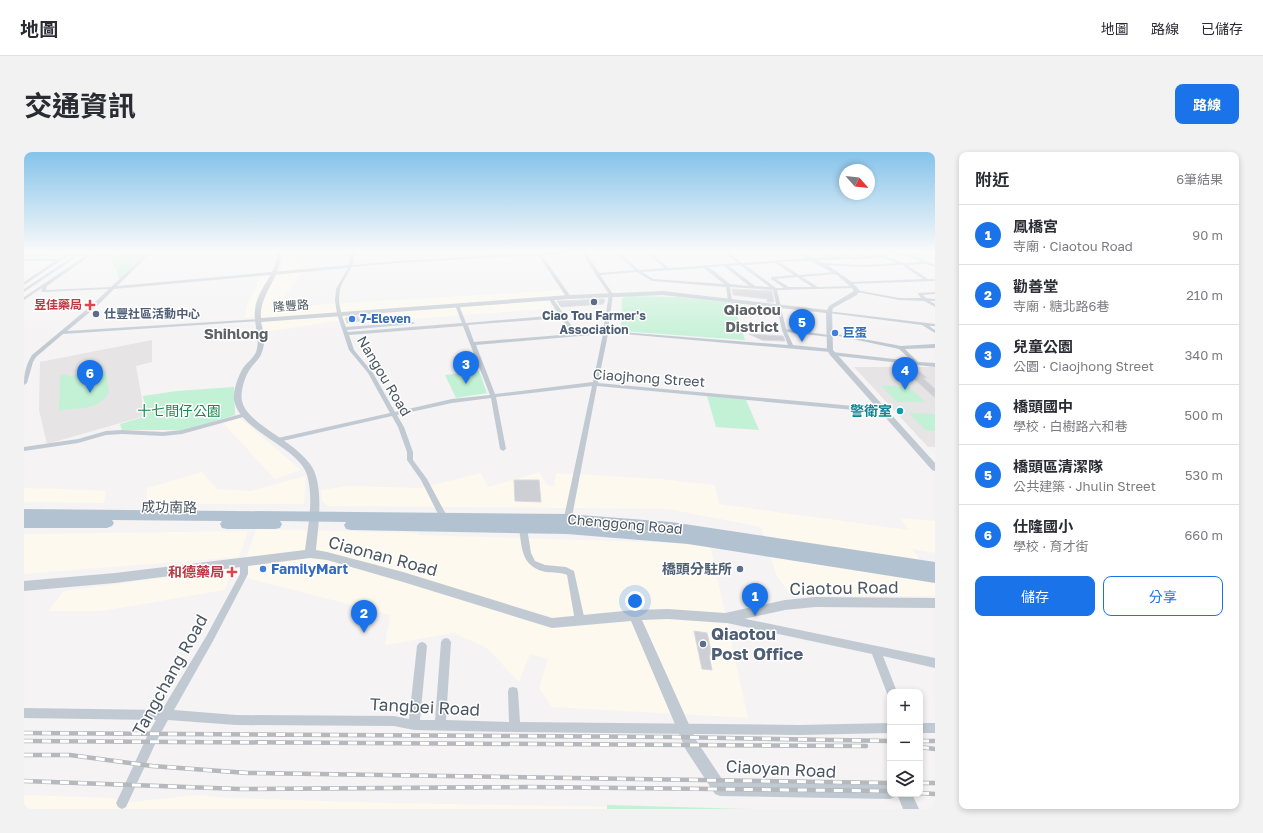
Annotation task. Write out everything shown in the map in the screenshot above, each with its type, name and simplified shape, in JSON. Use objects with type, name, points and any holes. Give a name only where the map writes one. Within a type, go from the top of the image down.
[{"type":"main road","name":"成功南路","points":[[24,514],[313,520]]},
{"type":"main road","name":"Chenggong Road","points":[[313,520],[671,527],[935,568]]},
{"type":"main road","name":"成功南路","points":[[24,523],[313,520]]},
{"type":"main road","name":"Chenggong Road","points":[[446,522],[522,528],[567,524],[688,539],[935,577]]},
{"type":"street","points":[[24,291],[38,282]]},
{"type":"street","points":[[24,299],[49,282]]},
{"type":"street","points":[[50,282],[42,290],[113,288],[181,282]]},
{"type":"street","points":[[24,383],[30,362],[34,356],[63,333],[120,282]]},
{"type":"street","points":[[270,282],[259,304],[259,352],[246,370],[238,401],[245,415],[278,440],[308,467],[312,476],[313,490],[313,520],[310,554]]},
{"type":"street","name":"Nangou Road","points":[[342,282],[338,289],[337,300],[339,314],[352,350],[370,373],[401,427],[410,452],[410,460],[424,479],[446,522]]},
{"type":"street","points":[[559,282],[569,296]]},
{"type":"street","points":[[567,524],[605,332],[611,294],[603,282]]},
{"type":"street","points":[[671,282],[776,289],[854,287],[910,282]]},
{"type":"street","points":[[724,282],[728,285],[730,300]]},
{"type":"street","points":[[747,282],[754,287]]},
{"type":"street","points":[[766,282],[776,289],[778,306],[784,330],[791,347]]},
{"type":"street","points":[[777,282],[788,289]]},
{"type":"street","points":[[807,282],[817,288]]},
{"type":"street","points":[[847,282],[854,287],[899,299],[935,300]]},
{"type":"street","points":[[854,287],[831,307],[828,312],[831,352],[935,468]]},
{"type":"street","name":"隆豐路","points":[[258,320],[569,296],[664,293],[828,312]]},
{"type":"street","points":[[935,294],[920,294],[924,299],[935,306]]},
{"type":"street","points":[[550,298],[575,334]]},
{"type":"street","points":[[457,305],[474,344],[493,395],[503,449]]},
{"type":"street","points":[[828,312],[935,325]]},
{"type":"street","points":[[345,332],[563,316]]},
{"type":"street","points":[[63,333],[258,320]]},
{"type":"street","points":[[345,332],[413,323]]},
{"type":"street","points":[[924,324],[935,332]]},
{"type":"street","points":[[784,330],[829,335],[901,348],[935,346]]},
{"type":"street","points":[[474,344],[605,332],[791,347],[935,365]]},
{"type":"street","points":[[901,348],[916,362]]},
{"type":"street","name":"Ciaojhong Street","points":[[278,440],[437,404],[493,395],[594,384],[865,409],[880,408]]},
{"type":"street","points":[[24,449],[78,441],[106,433],[122,432],[163,434],[182,432],[245,415]]},
{"type":"street","points":[[522,528],[530,561],[534,566],[542,569],[565,570],[571,573],[580,621]]},
{"type":"street","name":"Ciaonan Road","points":[[24,586],[59,584],[310,554],[327,556],[403,577],[552,622],[562,623],[634,615]]},
{"type":"street","name":"Tangchang Road","points":[[122,803],[164,715],[215,630],[244,574],[244,562]]},
{"type":"street","name":"Ciaotou Road","points":[[634,615],[668,614],[725,618],[785,605],[815,602],[935,603]]},
{"type":"street","name":"Ciaoyan Road","points":[[634,615],[684,728],[690,745],[720,789],[887,792]]},
{"type":"street","points":[[725,618],[935,663]]},
{"type":"street","points":[[440,725],[446,642]]},
{"type":"street","points":[[414,725],[422,646]]},
{"type":"street","points":[[876,651],[891,689]]},
{"type":"street","points":[[513,692],[516,727]]},
{"type":"street","name":"Tangbei Road","points":[[24,713],[164,715],[236,720],[394,721],[414,725],[516,727],[799,730],[887,728]]},
{"type":"street","points":[[923,728],[935,728]]},
{"type":"street","points":[[905,797],[911,809]]},
{"type":"shaded area","points":[[258,282],[295,282],[278,307],[562,290],[568,298],[579,297],[585,306],[345,324],[343,320],[264,332],[261,316],[244,318],[248,302]]},
{"type":"shaded area","points":[[152,340],[152,362],[136,366],[145,416],[47,444],[39,410],[40,362]]},
{"type":"shaded area","points":[[854,367],[935,367],[935,447],[928,447]]},
{"type":"shaded area","points":[[240,418],[301,470],[275,479],[223,423]]},
{"type":"shaded area","points":[[202,472],[217,489],[250,491],[306,476],[304,504],[146,504],[147,488]]},
{"type":"shaded area","points":[[540,472],[546,484],[554,486],[556,473],[662,479],[715,485],[719,504],[909,530],[900,518],[935,521],[935,553],[912,549],[935,578],[935,596],[792,596],[777,577],[761,527],[668,509],[328,506],[322,501],[321,490],[348,486],[420,488],[481,473],[488,487]]},
{"type":"shaded area","points":[[24,488],[106,491],[104,503],[24,502]]},
{"type":"shaded area","points":[[256,529],[418,533],[419,535],[710,544],[748,718],[552,707],[539,688],[548,659],[530,654],[519,682],[487,648],[454,633],[385,645],[390,615],[240,576]]},
{"type":"shaded area","points":[[248,531],[239,557],[24,574],[24,534]]},
{"type":"shaded area","points":[[232,569],[225,590],[102,611],[48,611],[64,591]]},
{"type":"shaded area","points":[[24,795],[113,798],[122,803],[197,795],[230,798],[387,803],[748,809],[24,809]]},
{"type":"green space","points":[[629,296],[678,297],[733,303],[745,340],[621,331],[622,298]]},
{"type":"green space","points":[[98,370],[106,372],[109,393],[98,404],[86,408],[59,411],[60,376],[67,374],[68,377],[87,371]]},
{"type":"green space","points":[[479,371],[487,393],[456,398],[445,375]]},
{"type":"green space","points":[[881,386],[908,386],[925,402],[897,402]]},
{"type":"green space","name":"十七間仔公園","points":[[234,387],[235,415],[185,430],[122,430],[120,424],[147,416],[143,396],[177,391]]},
{"type":"green space","points":[[707,396],[746,400],[759,430],[716,427]]},
{"type":"green space","points":[[909,413],[935,414],[935,431],[925,430]]},
{"type":"green space","points":[[607,805],[748,809],[607,809]]},
{"type":"building","points":[[732,289],[772,291],[774,302],[767,302],[767,299],[733,295]]},
{"type":"building","points":[[604,299],[605,301],[603,304],[561,307],[557,301]]},
{"type":"building","name":"7-Eleven","points":[[358,316],[360,321],[347,323],[345,318]]},
{"type":"building","points":[[749,334],[783,336],[785,341],[762,340]]},
{"type":"building","points":[[892,369],[917,369],[927,378],[923,378],[935,389],[935,398],[913,378],[902,378]]},
{"type":"building","points":[[514,480],[539,480],[541,502],[515,501]]},
{"type":"building","name":"Qiaotou Post Office","points":[[694,631],[707,633],[712,655],[709,655],[712,670],[702,669]]},
{"type":"railway","points":[[24,733],[674,737],[887,741]]},
{"type":"railway","points":[[24,741],[866,746]]},
{"type":"railway","points":[[923,741],[935,741]]},
{"type":"railway","points":[[923,747],[935,749]]},
{"type":"railway","points":[[24,755],[70,755],[152,766],[248,773],[887,783]]},
{"type":"railway","points":[[24,781],[240,789],[528,787],[887,791]]},
{"type":"railway","points":[[923,783],[935,783]]},
{"type":"railway","points":[[923,793],[935,794]]},
{"type":"place","name":"Ciao Tou Farmer's Association","points":[[594,302]]},
{"type":"place","name":"昱佳藥局","points":[[90,305]]},
{"type":"place","name":"仕豐社區活動中心","points":[[96,314]]},
{"type":"place","name":"7-Eleven","points":[[352,319]]},
{"type":"place","name":"巨蛋","points":[[835,333]]},
{"type":"place","name":"橋頭區清潔隊","points":[[802,342]]},
{"type":"place","name":"兒童公園","points":[[466,384]]},
{"type":"place","name":"橋頭國中","points":[[905,390]]},
{"type":"place","name":"仕隆國小","points":[[90,393]]},
{"type":"place","name":"警衛室","points":[[900,411]]},
{"type":"place","name":"FamilyMart","points":[[263,569]]},
{"type":"place","name":"橋頭分駐所","points":[[740,569]]},
{"type":"place","name":"和德藥局","points":[[232,572]]},
{"type":"place","name":"鳳橋宮","points":[[755,616]]},
{"type":"place","name":"勸善堂","points":[[364,633]]},
{"type":"place","name":"Qiaotou Post Office","points":[[703,644]]},
{"type":"district","name":"Qiaotou District","points":[[752,318]]},
{"type":"district","name":"Shihlong","points":[[236,334]]}]
